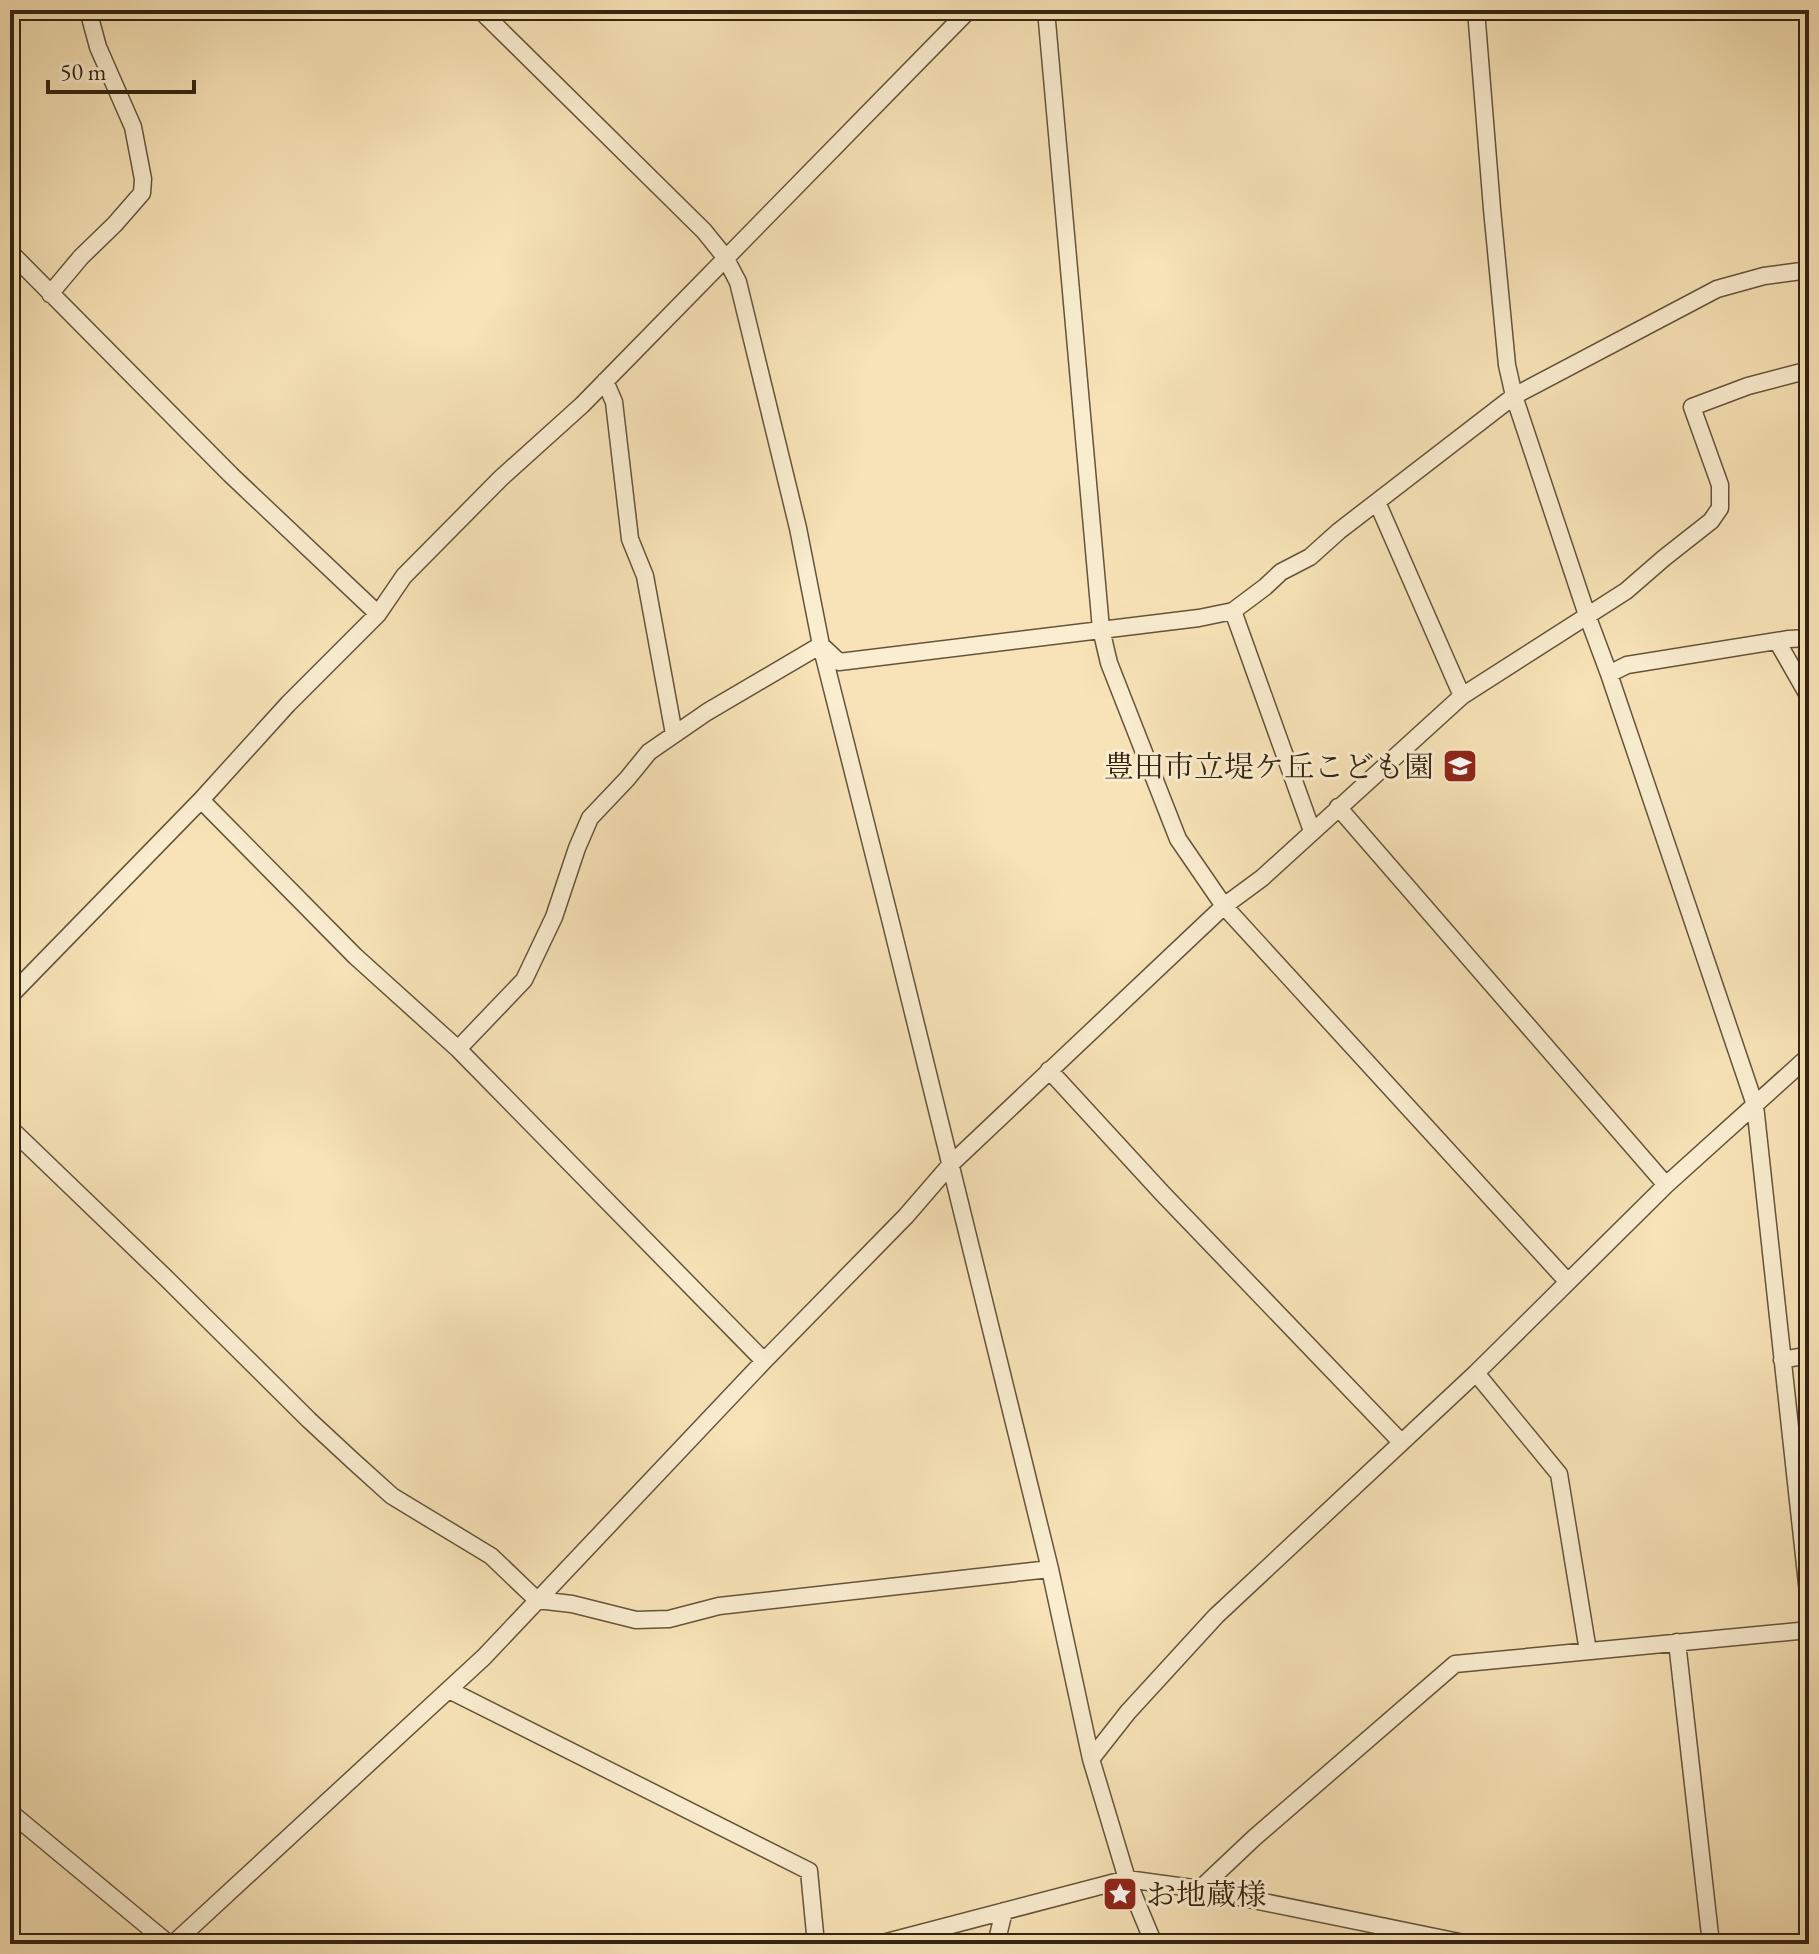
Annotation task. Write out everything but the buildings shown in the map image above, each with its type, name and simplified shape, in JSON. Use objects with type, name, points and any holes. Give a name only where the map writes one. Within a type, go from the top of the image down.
[{"type":"street","points":[[50,294],[142,193],[143,179],[133,127],[98,47],[88,10]]},
{"type":"street","points":[[10,996],[378,614],[404,576],[501,478],[582,405],[969,10]]},
{"type":"street","points":[[1046,10],[1101,629],[1109,663],[1178,839],[1224,906],[1567,1281]]},
{"type":"street","points":[[1476,10],[1507,365],[1514,396],[1755,1105],[1809,1602]]},
{"type":"street","points":[[481,11],[704,231],[725,257],[738,282],[798,528],[821,645],[1050,1569],[1091,1759],[1127,1879],[1154,1944]]},
{"type":"street","points":[[10,252],[231,475],[378,614]]},
{"type":"street","points":[[821,645],[839,662],[1199,618],[1233,611],[1281,572],[1310,557],[1339,531],[1514,396],[1717,289],[1764,276],[1809,270]]},
{"type":"street","points":[[10,1812],[171,1944],[484,1657],[906,1216],[951,1164],[1224,906],[1262,878],[1462,696],[1626,591],[1711,521],[1720,508],[1720,485],[1692,407],[1748,386],[1809,370]]},
{"type":"street","points":[[605,381],[614,402],[630,539],[645,576],[674,734]]},
{"type":"street","points":[[1377,502],[1462,696]]},
{"type":"street","points":[[1233,611],[1312,831]]},
{"type":"street","points":[[1609,674],[1627,665],[1809,638]]},
{"type":"street","points":[[1777,641],[1809,697]]},
{"type":"street","points":[[458,1049],[524,980],[554,917],[590,818],[649,752],[707,712],[821,645]]},
{"type":"street","points":[[201,800],[355,956],[458,1049],[764,1361]]},
{"type":"street","points":[[1338,807],[1666,1185]]},
{"type":"street","points":[[1091,1759],[1128,1712],[1216,1616],[1476,1373],[1666,1185],[1809,1056]]},
{"type":"street","points":[[1049,1070],[1163,1194],[1401,1442]]},
{"type":"street","points":[[10,1128],[309,1420],[392,1496],[491,1556],[537,1600],[572,1604],[636,1620],[669,1619],[719,1606],[1050,1569]]},
{"type":"street","points":[[1782,1360],[1809,1355]]},
{"type":"street","points":[[1476,1373],[1559,1474],[1588,1651]]},
{"type":"street","points":[[1200,1889],[1254,1838],[1455,1664],[1809,1630]]},
{"type":"street","points":[[1677,1642],[1711,1944]]},
{"type":"street","points":[[449,1690],[809,1871],[816,1944]]},
{"type":"street","points":[[879,1944],[1127,1879],[1200,1889],[1469,1944]]},
{"type":"street","points":[[996,1944],[1004,1911]]},
{"type":"place","name":"豊田市立堤ケ丘こども園","points":[[1460,766]]},
{"type":"place","name":"お地蔵様","points":[[1120,1894]]}]
